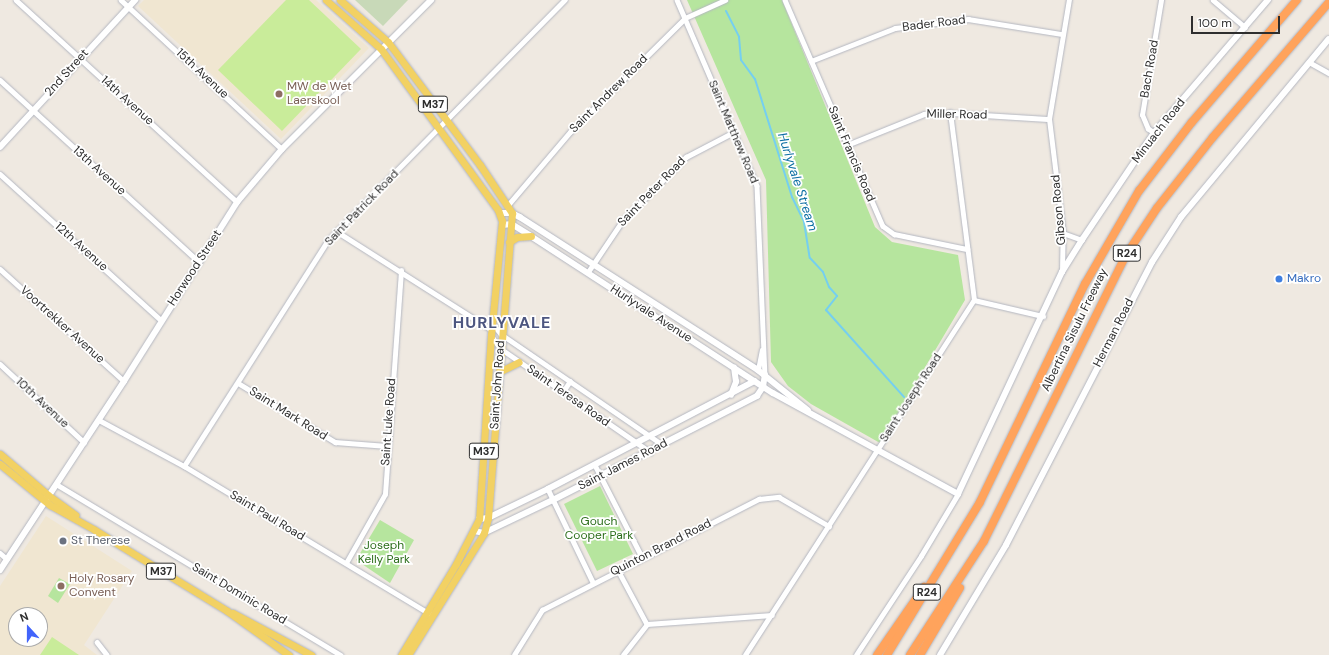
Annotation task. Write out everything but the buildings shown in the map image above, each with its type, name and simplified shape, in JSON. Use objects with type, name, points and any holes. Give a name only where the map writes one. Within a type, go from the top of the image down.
[{"type":"highway","name":"Albertina Sisulu Freeway","points":[[966,528],[1020,423],[1085,284],[1139,191],[1192,122],[1297,0]]},
{"type":"highway","name":"Albertina Sisulu Freeway","points":[[910,655],[984,541],[1126,255],[1157,208],[1213,137],[1329,2]]},
{"type":"highway","points":[[877,655],[966,528]]},
{"type":"highway","name":"R24","points":[[887,655],[966,528]]},
{"type":"highway","points":[[920,655],[967,575],[984,541]]},
{"type":"main road","name":"2nd Street","points":[[0,147],[135,0]]},
{"type":"main road","name":"M37","points":[[326,0],[381,50],[500,213],[502,225]]},
{"type":"main road","name":"M37","points":[[340,0],[388,42],[508,205],[512,213]]},
{"type":"main road","name":"Horwood Street","points":[[0,570],[46,498],[99,420],[237,202],[282,149],[431,0]]},
{"type":"main road","name":"Herman Road","points":[[940,655],[1006,545],[1152,262],[1181,216],[1329,39]]},
{"type":"main road","points":[[486,195],[497,218],[500,241]]},
{"type":"main road","name":"Saint John Road","points":[[408,655],[484,533],[488,518],[501,334],[512,213]]},
{"type":"main road","name":"Saint John Road","points":[[401,655],[475,531],[480,519],[492,330],[502,225]]},
{"type":"main road","points":[[509,242],[531,236]]},
{"type":"main road","points":[[499,372],[519,362]]},
{"type":"main road","name":"M37","points":[[0,454],[11,469],[46,498],[95,530],[228,610],[288,655]]},
{"type":"main road","name":"M37","points":[[0,464],[11,469]]},
{"type":"main road","name":"M37","points":[[228,610],[244,617],[311,655]]},
{"type":"street","name":"14th Avenue","points":[[16,0],[237,202]]},
{"type":"street","name":"15th Avenue","points":[[121,0],[282,149]]},
{"type":"street","name":"Saint Patrick Road","points":[[184,466],[326,244],[336,231],[447,122],[565,0]]},
{"type":"street","name":"Saint Matthew Road","points":[[677,0],[754,178],[758,194],[765,375],[763,387]]},
{"type":"street","name":"Saint Andrew Road","points":[[508,205],[570,132],[685,18],[725,0]]},
{"type":"street","name":"Saint Francis Road","points":[[785,0],[847,145],[885,229],[894,234],[967,249]]},
{"type":"street","name":"Gibson Road","points":[[958,494],[1043,316],[1062,272],[1063,233],[1049,119],[1062,34],[1069,0]]},
{"type":"street","name":"Bach Road","points":[[1154,133],[1148,129],[1142,115],[1161,0]]},
{"type":"street","points":[[1214,0],[1245,27]]},
{"type":"street","name":"Minuach Road","points":[[1062,272],[1154,133],[1268,0]]},
{"type":"street","name":"Bader Road","points":[[811,61],[895,28],[968,19],[1062,34]]},
{"type":"street","points":[[1309,62],[1329,73]]},
{"type":"street","name":"13th Avenue","points":[[0,80],[199,262]]},
{"type":"street","points":[[950,113],[974,300],[1043,316]]},
{"type":"street","name":"Miller Road","points":[[847,145],[915,116],[950,113],[1049,119]]},
{"type":"street","name":"Saint Peter Road","points":[[588,272],[623,220],[686,157],[734,132]]},
{"type":"street","name":"12th Avenue","points":[[0,174],[161,320]]},
{"type":"street","points":[[500,213],[512,213]]},
{"type":"street","name":"Hurlyvale Avenue","points":[[512,213],[758,370],[811,413]]},
{"type":"street","points":[[502,225],[512,224]]},
{"type":"street","name":"Hurlyvale Avenue","points":[[512,224],[763,387],[877,451],[958,494]]},
{"type":"street","name":"Saint Teresa Road","points":[[336,231],[492,330],[501,334],[663,445]]},
{"type":"street","points":[[1063,233],[1082,240]]},
{"type":"street","name":"Voortrekker Avenue","points":[[0,269],[124,381]]},
{"type":"street","name":"Saint Luke Road","points":[[346,564],[384,497],[401,271]]},
{"type":"street","name":"Saint Joseph Road","points":[[745,655],[974,300]]},
{"type":"street","name":"Saint Teresa Road","points":[[492,330],[500,348],[562,393],[650,452]]},
{"type":"street","name":"Saint Matthew Road","points":[[755,381],[764,342]]},
{"type":"street","name":"10th Avenue","points":[[0,364],[84,442]]},
{"type":"street","points":[[731,395],[736,382],[734,368]]},
{"type":"street","points":[[562,393],[570,381]]},
{"type":"street","name":"Saint James Road","points":[[480,519],[488,518],[548,489],[651,437],[755,381]]},
{"type":"street","name":"Saint Mark Road","points":[[238,382],[335,442],[387,446]]},
{"type":"street","name":"Saint James Road","points":[[484,533],[650,452],[757,396],[763,387]]},
{"type":"street","points":[[757,396],[774,393]]},
{"type":"street","name":"Saint Paul Road","points":[[99,420],[184,466],[433,616]]},
{"type":"street","points":[[595,465],[602,476],[642,557]]},
{"type":"street","name":"Saint Dominic Road","points":[[56,484],[341,655]]},
{"type":"street","points":[[548,489],[593,582]]},
{"type":"street","points":[[856,655],[921,556],[958,494]]},
{"type":"street","name":"Quinton Brand Road","points":[[514,655],[542,610],[593,582],[763,497],[779,497],[829,526]]},
{"type":"street","points":[[475,531],[484,533]]},
{"type":"street","points":[[0,553],[7,560]]},
{"type":"street","points":[[618,570],[647,624]]},
{"type":"street","points":[[623,655],[647,624],[772,615]]},
{"type":"street","points":[[97,642],[107,655]]},
{"type":"shaded area","name":"MW de Wet Laerskool","points":[[144,0],[316,0],[369,48],[281,139],[138,6]]},
{"type":"shaded area","name":"Holy Rosary Convent","points":[[46,516],[132,571],[84,645],[97,655],[0,655],[0,586]]},
{"type":"green space","points":[[286,0],[309,0],[361,49],[282,131],[218,70]]},
{"type":"green space","points":[[355,0],[408,0],[383,26]]},
{"type":"green space","points":[[687,0],[782,0],[875,227],[892,242],[958,255],[965,300],[880,443],[811,404],[788,386],[771,362],[766,180]]},
{"type":"green space","name":"Gouch Cooper Park","points":[[600,486],[633,554],[597,571],[564,504]]},
{"type":"green space","name":"Joseph Kelly Park","points":[[380,520],[414,540],[390,583],[356,560]]},
{"type":"green space","points":[[59,578],[70,584],[58,603],[48,596]]},
{"type":"green space","points":[[52,637],[79,655],[40,655],[45,647],[48,647],[48,643]]},
{"type":"waterway","name":"Hurlyvale Stream","points":[[726,11],[739,37],[741,60],[755,79],[792,197],[804,222],[810,258],[823,272],[829,287],[837,296],[826,310],[904,397]]},
{"type":"place","name":"MW de Wet Laerskool","points":[[279,94]]},
{"type":"place","name":"Makro","points":[[1279,279]]},
{"type":"place","name":"St Therese","points":[[63,541]]},
{"type":"place","name":"Holy Rosary Convent","points":[[61,586]]},
{"type":"district","name":"HURLYVALE","points":[[502,323]]}]
